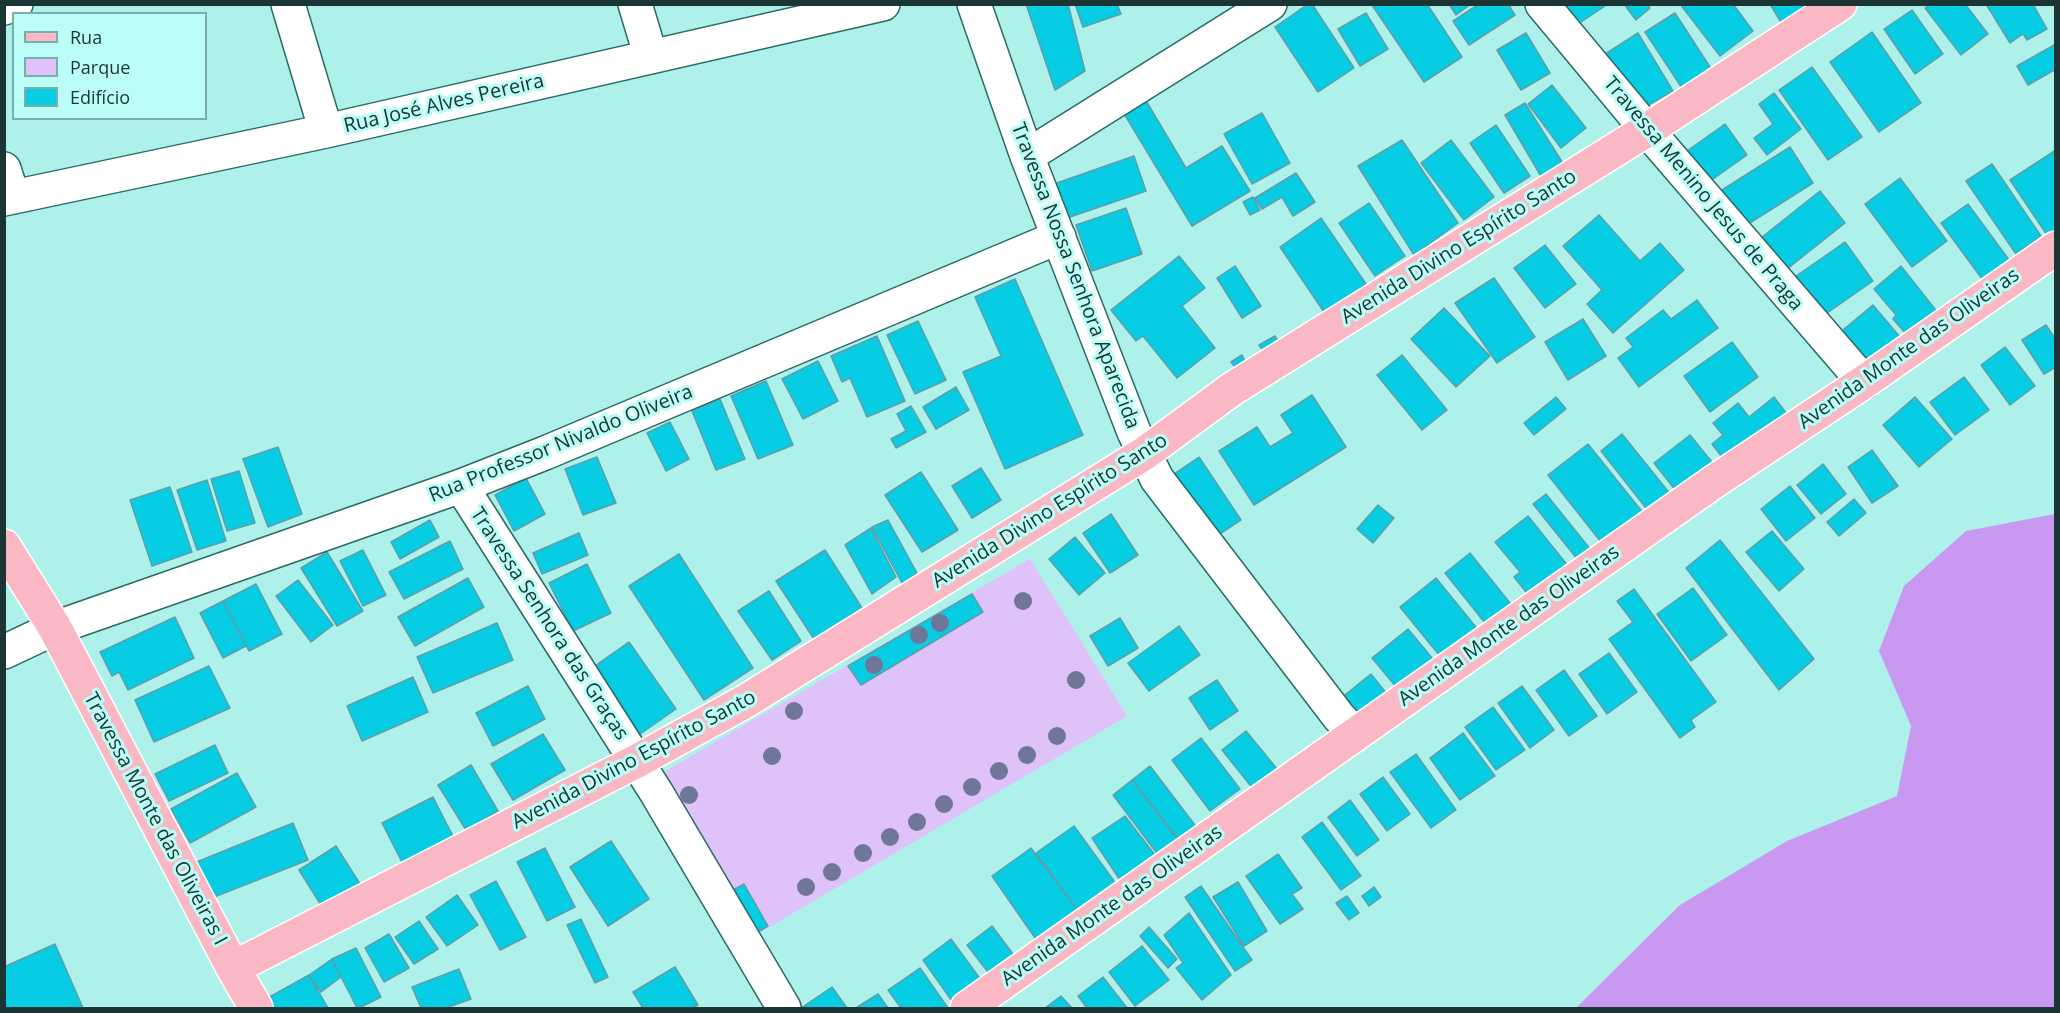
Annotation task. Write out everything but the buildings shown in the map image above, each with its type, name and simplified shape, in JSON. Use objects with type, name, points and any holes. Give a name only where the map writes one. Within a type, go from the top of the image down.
[{"type":"main road","name":"Avenida Divino Espírito Santo","points":[[232,968],[637,761],[746,701],[1145,453],[1232,389],[1647,130],[1840,4]]},
{"type":"main road","name":"Avenida Monte das Oliveiras","points":[[967,1008],[1715,481],[1864,382],[2055,248]]},
{"type":"main road","name":"Travessa Monte das Oliveiras I","points":[[4,546],[55,628],[232,968],[256,1008]]},
{"type":"street","points":[[4,8],[16,4]]},
{"type":"street","points":[[288,4],[326,130]]},
{"type":"street","points":[[634,4],[651,57]]},
{"type":"street","name":"Rua José Alves Pereira","points":[[7,188],[326,130],[883,4]]},
{"type":"street","name":"Travessa Nossa Senhora Aparecida","points":[[974,4],[1027,156],[1134,432],[1157,479],[1339,717],[1355,734]]},
{"type":"street","points":[[1027,156],[1270,4]]},
{"type":"street","name":"Travessa Menino Jesus de Praga","points":[[1542,4],[1864,382]]},
{"type":"street","name":"Rua Professor Nivaldo Oliveira","points":[[4,652],[55,628],[461,486],[1059,237]]},
{"type":"street","name":"Travessa Senhora das Graças","points":[[461,486],[637,761],[784,1008]]},
{"type":"green space","points":[[1030,559],[1127,716],[744,942],[650,780]]},
{"type":"shaded area","points":[[2055,514],[2055,1008],[1576,1008],[1680,905],[1787,841],[1897,796],[1911,726],[1879,651],[1904,586],[1966,531]]}]
